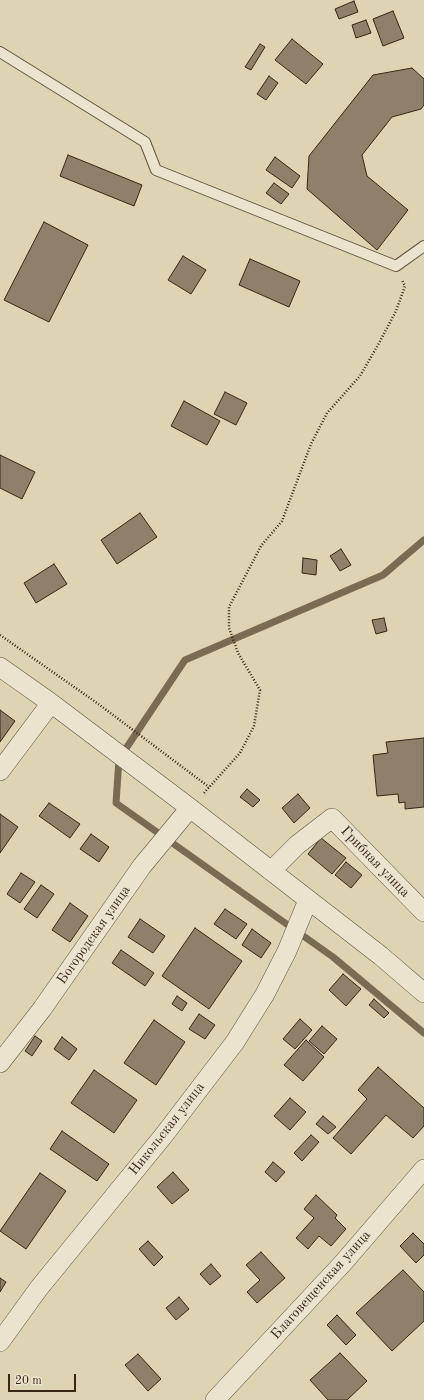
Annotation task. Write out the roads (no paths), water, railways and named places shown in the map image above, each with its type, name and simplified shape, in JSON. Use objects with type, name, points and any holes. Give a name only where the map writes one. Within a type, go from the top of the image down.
[{"type":"street","points":[[0,667],[51,703],[190,808],[381,956],[424,993]]},
{"type":"street","points":[[0,771],[51,703]]},
{"type":"street","name":"Богородская улица","points":[[0,1064],[42,1009],[142,866],[190,808]]},
{"type":"street","name":"Грибная улица","points":[[271,871],[297,845],[332,818],[424,912]]},
{"type":"street","name":"Никольская улица","points":[[0,1342],[39,1288],[164,1135],[235,1042],[265,994],[287,951],[308,900]]},
{"type":"street","name":"Благовещенская улица","points":[[215,1400],[344,1263],[424,1168]]},
{"type":"lane","points":[[0,52],[144,142],[156,170],[396,266],[424,246]]},
{"type":"waterway","points":[[424,540],[383,575],[185,660],[119,759],[116,803],[333,957],[424,1033]]}]
